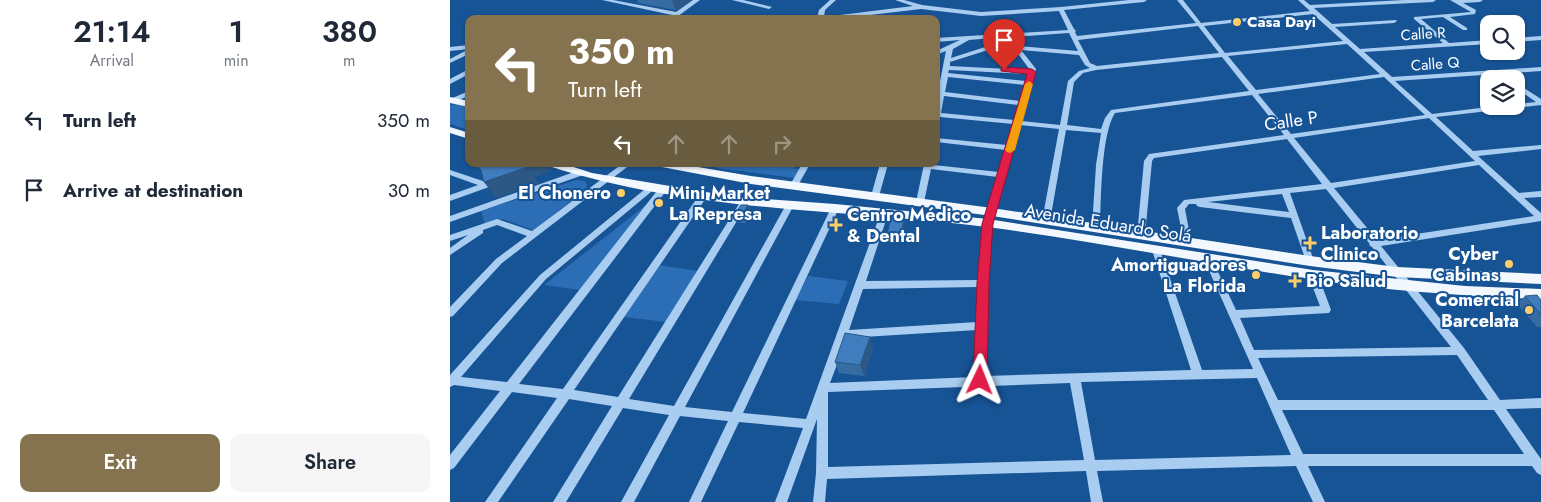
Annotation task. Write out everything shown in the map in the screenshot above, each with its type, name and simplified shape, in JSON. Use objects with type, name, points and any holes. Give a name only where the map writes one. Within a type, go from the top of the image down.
[{"type":"main road","points":[[451,100],[465,103]]},
{"type":"main road","points":[[450,130],[465,135]]},
{"type":"main road","name":"Avenida Eduardo Solá","points":[[562,167],[580,173],[658,188],[745,202],[835,208],[884,214],[1046,221],[1310,261],[1397,272],[1541,280]]},
{"type":"main road","name":"Avenida Eduardo Solá","points":[[679,167],[751,180],[920,202],[990,218],[1156,250],[1313,275],[1408,286],[1540,295]]},
{"type":"street","points":[[605,0],[677,14],[697,0]]},
{"type":"street","points":[[735,0],[769,7]]},
{"type":"street","points":[[821,15],[822,10],[833,0]]},
{"type":"street","points":[[900,0],[905,0]]},
{"type":"street","points":[[900,0],[921,7],[982,14],[1061,9],[1144,0]]},
{"type":"street","points":[[1180,0],[1460,351],[1538,465]]},
{"type":"street","points":[[1301,0],[1541,218]]},
{"type":"street","points":[[1308,6],[1433,0]]},
{"type":"street","points":[[1455,1],[1480,0]]},
{"type":"street","points":[[1447,44],[1416,18],[1474,12],[1455,1]]},
{"type":"street","points":[[876,15],[921,7]]},
{"type":"street","points":[[1061,9],[1087,64],[1096,68]]},
{"type":"street","points":[[1076,38],[1314,12]]},
{"type":"street","points":[[1443,15],[1465,29]]},
{"type":"street","points":[[1331,26],[1394,21]]},
{"type":"street","points":[[940,40],[1009,38],[1073,31]]},
{"type":"street","points":[[940,51],[950,48],[968,38]]},
{"type":"street","points":[[980,380],[983,283],[990,218],[1033,68],[1009,38]]},
{"type":"street","points":[[947,68],[1009,38]]},
{"type":"street","points":[[1525,39],[1541,38]]},
{"type":"street","points":[[1046,221],[1071,81],[1081,72],[1096,68],[1349,42]]},
{"type":"street","name":"Calle R","points":[[1359,52],[1480,42]]},
{"type":"street","points":[[450,49],[465,47]]},
{"type":"street","points":[[940,104],[950,48]]},
{"type":"street","points":[[1018,48],[1083,54]]},
{"type":"street","points":[[450,61],[465,53]]},
{"type":"street","points":[[947,68],[1032,72]]},
{"type":"street","points":[[947,68],[1029,83]]},
{"type":"street","name":"Calle Q","points":[[1525,70],[1541,69]]},
{"type":"street","name":"Calle Q","points":[[1103,131],[1109,114],[1113,111],[1387,77],[1480,73]]},
{"type":"street","points":[[450,82],[465,74]]},
{"type":"street","points":[[1525,91],[1541,103]]},
{"type":"street","points":[[942,94],[1023,102]]},
{"type":"street","points":[[451,100],[465,95]]},
{"type":"street","name":"Calle P","points":[[1525,105],[1541,103]]},
{"type":"street","name":"Calle P","points":[[1141,235],[1148,160],[1152,156],[1480,110]]},
{"type":"street","points":[[940,118],[1103,131],[1096,228]]},
{"type":"street","points":[[940,140],[1010,148]]},
{"type":"street","points":[[1471,154],[1541,147]]},
{"type":"street","points":[[1187,241],[1181,208],[1187,202],[1329,186],[1480,163]]},
{"type":"street","points":[[450,313],[499,261],[623,167]]},
{"type":"street","points":[[794,186],[804,167]]},
{"type":"street","points":[[875,196],[883,167]]},
{"type":"street","points":[[920,202],[928,167]]},
{"type":"street","points":[[940,167],[1003,175]]},
{"type":"street","points":[[450,172],[486,185],[450,198]]},
{"type":"street","points":[[450,219],[580,173]]},
{"type":"street","points":[[450,381],[543,277],[658,188]]},
{"type":"street","points":[[450,464],[658,188]]},
{"type":"street","points":[[1285,190],[1310,261]]},
{"type":"street","points":[[1517,196],[1541,194]]},
{"type":"street","points":[[491,502],[703,196]]},
{"type":"street","points":[[559,502],[745,202]]},
{"type":"street","points":[[1187,202],[1294,216]]},
{"type":"street","points":[[627,502],[675,411],[790,205]]},
{"type":"street","points":[[695,502],[835,208]]},
{"type":"street","points":[[781,502],[861,285],[884,214]]},
{"type":"street","points":[[1373,244],[1541,218]]},
{"type":"street","points":[[450,238],[500,222],[534,235]]},
{"type":"street","points":[[450,252],[488,225]]},
{"type":"street","points":[[1156,250],[1198,375]]},
{"type":"street","points":[[1208,257],[1319,502]]},
{"type":"street","points":[[1233,314],[1326,310],[1313,275]]},
{"type":"street","points":[[861,285],[983,283]]},
{"type":"street","points":[[843,334],[982,326]]},
{"type":"street","points":[[1251,354],[1460,351]]},
{"type":"street","points":[[823,388],[980,380],[1260,373]]},
{"type":"street","points":[[1074,379],[1097,502]]},
{"type":"street","points":[[450,381],[567,394],[675,411],[810,424]]},
{"type":"street","points":[[819,502],[822,473],[823,388]]},
{"type":"street","points":[[1274,405],[1498,405],[1541,403]]},
{"type":"street","points":[[822,473],[1300,460],[1538,465]]},
{"type":"shaded area","points":[[450,105],[465,106],[465,129],[450,124]]},
{"type":"shaded area","points":[[781,167],[800,169],[795,178],[717,168]]},
{"type":"shaded area","points":[[576,180],[585,181],[587,185],[583,192],[533,230],[503,219],[485,224],[481,211]]},
{"type":"shaded area","points":[[651,201],[580,290],[544,285]]},
{"type":"shaded area","points":[[658,265],[698,271],[666,322],[624,317]]},
{"type":"shaded area","points":[[808,276],[848,281],[839,304],[795,300]]},
{"type":"building","points":[[479,167],[527,167],[484,182]]},
{"type":"building","points":[[741,205],[748,205],[742,215],[735,214]]},
{"type":"building","points":[[891,218],[904,218],[901,235],[887,235]]},
{"type":"building","points":[[1537,295],[1541,300],[1541,314],[1525,296]]},
{"type":"building","points":[[845,333],[870,337],[860,365],[835,362]]},
{"type":"slow traffic","points":[[1010,150],[1029,84]]},
{"type":"place","name":"Casa Dayi","points":[[1237,22]]},
{"type":"place","name":"El Chonero","points":[[621,193]]},
{"type":"place","name":"Mini Market La Represa","points":[[659,203]]},
{"type":"place","name":"Centro Médico & Dental","points":[[836,225]]},
{"type":"place","name":"Laboratorio Clinico","points":[[1310,243]]},
{"type":"place","name":"Cyber Cabinas","points":[[1509,264]]},
{"type":"place","name":"Amortiguadores La Florida","points":[[1256,275]]},
{"type":"place","name":"Bio Salud","points":[[1295,281]]},
{"type":"place","name":"Comercial Barcelata","points":[[1529,310]]},
{"type":"route","points":[[980,380],[983,283],[988,224],[1032,72],[1004,70]]}]
